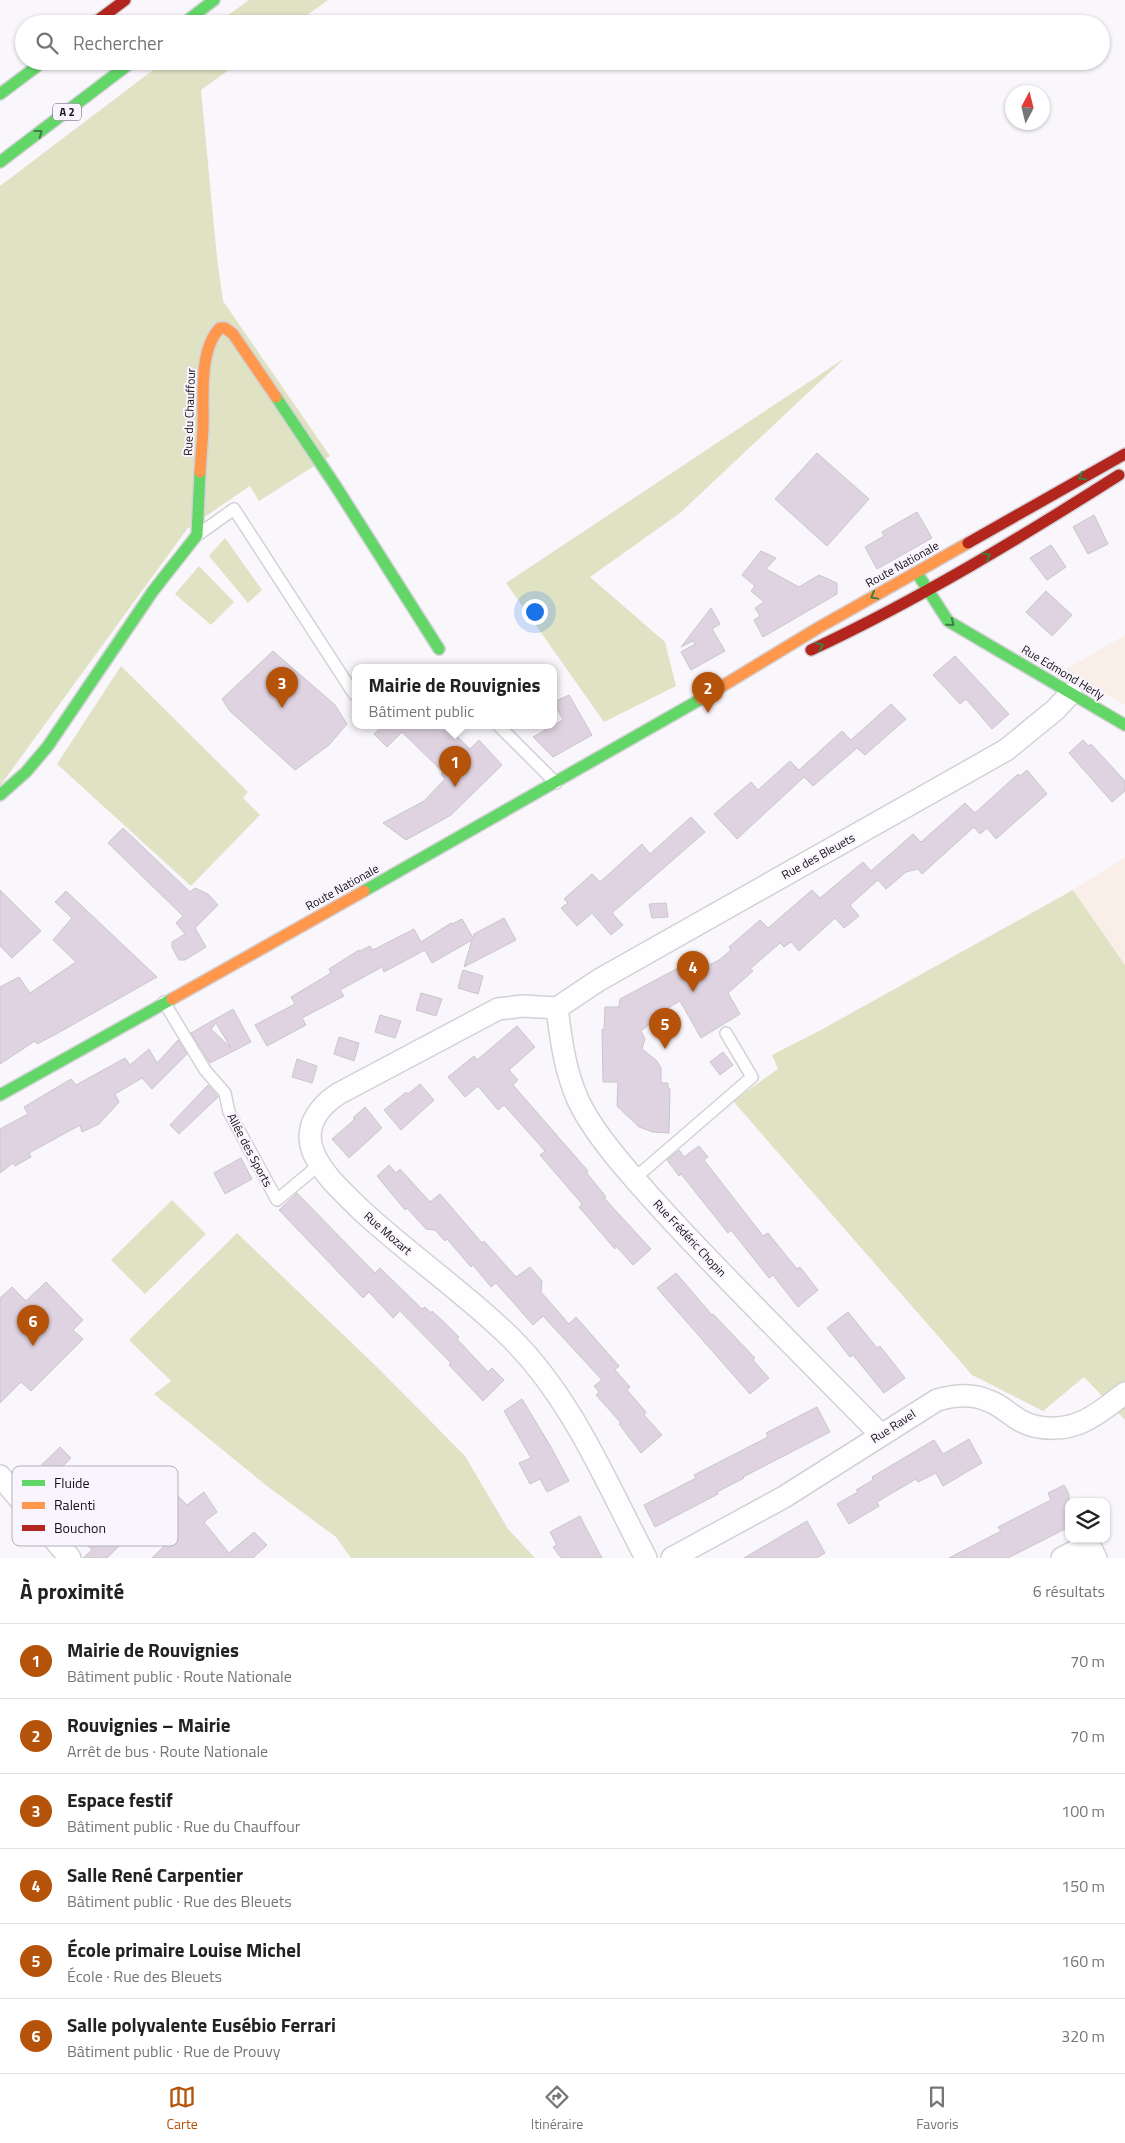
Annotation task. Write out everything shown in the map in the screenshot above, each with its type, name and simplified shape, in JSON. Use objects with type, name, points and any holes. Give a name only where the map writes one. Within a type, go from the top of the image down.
[{"type":"main road","points":[[105,15],[124,0]]},
{"type":"main road","points":[[195,15],[214,0]]},
{"type":"main road","points":[[0,94],[32,70]]},
{"type":"main road","name":"A 2","points":[[0,162],[121,70]]},
{"type":"main road","name":"Rue du Chauffour","points":[[197,535],[203,429],[203,371],[214,334],[220,328],[225,328],[233,334],[335,485],[439,648]]},
{"type":"main road","name":"Route Nationale","points":[[0,1095],[556,782],[696,702],[805,635],[1125,454]]},
{"type":"main road","points":[[803,654],[856,629],[927,589],[947,584],[1125,472]]},
{"type":"main road","points":[[0,795],[23,775],[51,742],[178,555],[197,535]]},
{"type":"main road","points":[[934,562],[947,584]]},
{"type":"main road","name":"Rue Edmond Herly","points":[[916,572],[948,621],[1125,725]]},
{"type":"main road","name":"Rue Edmond Herly","points":[[967,620],[988,643]]},
{"type":"main road","name":"Route Nationale","points":[[696,702],[786,661]]},
{"type":"street","name":"Rue des Bleuets","points":[[557,1008],[578,992],[606,975],[1006,750],[1055,710],[1071,693]]},
{"type":"street","name":"Rue Mozart","points":[[557,1008],[523,1006],[498,1009],[338,1094],[321,1107],[311,1125],[311,1144],[320,1164],[338,1186],[371,1219],[503,1331],[534,1364],[576,1424],[646,1558]]},
{"type":"street","name":"Rue Frédéric Chopin","points":[[557,1008],[565,1064],[578,1101],[595,1128],[635,1178],[706,1256],[880,1434]]},
{"type":"street","name":"Rue Ravel","points":[[672,1558],[784,1497],[926,1405],[949,1396],[959,1395],[991,1401],[1032,1426],[1053,1428],[1075,1425],[1085,1421],[1125,1393]]},
{"type":"street","points":[[0,1476],[12,1490]]},
{"type":"street","points":[[1062,1558],[1089,1544],[1096,1558]]},
{"type":"street","points":[[60,1546],[70,1558]]},
{"type":"lane","points":[[197,535],[234,509],[352,691]]},
{"type":"lane","points":[[502,729],[556,782]]},
{"type":"lane","name":"Allée des Sports","points":[[164,1002],[205,1070],[224,1093],[229,1112],[277,1200],[320,1164]]},
{"type":"lane","points":[[635,1178],[752,1078],[726,1032]]},
{"type":"shaded area","points":[[1125,635],[1125,705],[1065,670]]},
{"type":"shaded area","points":[[1125,857],[1125,965],[1073,890]]},
{"type":"green space","points":[[249,0],[328,0],[307,15],[228,15]]},
{"type":"green space","points":[[153,70],[229,70],[201,90],[217,258],[223,301],[330,456],[259,501],[250,486],[187,529],[0,786],[0,186]]},
{"type":"green space","points":[[845,358],[680,513],[590,577],[665,642],[676,686],[604,722],[506,583]]},
{"type":"green space","points":[[225,538],[262,590],[248,603],[209,556]]},
{"type":"green space","points":[[199,566],[234,602],[211,625],[175,594]]},
{"type":"green space","points":[[121,666],[248,792],[243,798],[260,815],[191,886],[57,764]]},
{"type":"green space","points":[[1073,890],[1125,965],[1125,1420],[1084,1377],[1043,1411],[972,1375],[733,1101],[778,1069],[772,1055],[819,1031]]},
{"type":"green space","points":[[172,1200],[206,1234],[145,1294],[111,1260]]},
{"type":"green space","points":[[237,1233],[379,1369],[465,1456],[508,1529],[535,1558],[351,1558],[336,1537],[267,1486],[154,1394],[171,1381],[129,1340]]},
{"type":"building","points":[[817,453],[869,499],[827,546],[775,499]]},
{"type":"building","points":[[917,512],[932,538],[877,569],[865,547],[884,536],[882,532]]},
{"type":"building","points":[[1094,515],[1108,544],[1088,554],[1073,527]]},
{"type":"building","points":[[1051,545],[1066,567],[1047,580],[1030,558]]},
{"type":"building","points":[[761,551],[776,558],[766,569],[799,587],[819,575],[837,583],[837,594],[763,637],[754,620],[760,616],[755,608],[764,602],[751,591],[755,586],[742,575]]},
{"type":"building","points":[[1046,591],[1072,615],[1052,636],[1026,612]]},
{"type":"building","points":[[711,608],[720,624],[712,629],[725,651],[691,670],[681,652],[695,644],[693,641],[681,647]]},
{"type":"building","points":[[273,651],[335,705],[347,724],[329,745],[295,770],[230,711],[222,699]]},
{"type":"building","points":[[955,656],[1009,714],[992,729],[966,699],[960,704],[933,675]]},
{"type":"building","points":[[569,695],[592,735],[553,757],[533,737],[547,729],[557,729],[557,723],[563,720],[557,708],[557,701]]},
{"type":"building","points":[[891,704],[906,719],[865,755],[857,748],[813,786],[804,777],[737,839],[714,814],[751,782],[758,790],[790,761],[799,770],[842,731],[851,740]]},
{"type":"building","points":[[380,729],[449,729],[470,749],[479,740],[502,765],[451,815],[406,840],[383,823],[424,801],[445,779],[441,774],[443,772],[402,732],[387,747],[374,734]]},
{"type":"building","points":[[1083,740],[1089,746],[1091,744],[1125,781],[1125,791],[1112,802],[1069,753]]},
{"type":"building","points":[[1027,770],[1047,794],[996,839],[987,828],[980,834],[974,827],[922,874],[918,869],[906,872],[886,889],[878,880],[850,905],[859,916],[844,928],[835,918],[799,951],[791,942],[784,947],[780,943],[750,969],[753,971],[728,993],[740,1014],[701,1038],[680,1001],[651,1018],[654,1021],[641,1031],[645,1039],[642,1049],[657,1061],[661,1068],[661,1083],[668,1083],[668,1088],[670,1089],[669,1133],[653,1132],[639,1127],[617,1106],[618,1082],[603,1082],[602,1029],[604,1030],[605,1007],[619,1007],[620,999],[680,967],[686,977],[719,960],[731,950],[729,947],[760,920],[768,928],[812,890],[820,898],[863,862],[871,871],[913,834],[921,842],[965,803],[975,813],[1018,774],[1020,776]]},
{"type":"building","points":[[691,817],[705,832],[612,913],[623,925],[611,935],[592,913],[577,926],[561,908],[568,903],[564,899],[592,874],[600,882],[642,844],[650,854]]},
{"type":"building","points":[[123,828],[190,892],[195,888],[208,894],[218,905],[195,928],[206,947],[185,960],[179,960],[172,947],[172,942],[185,934],[176,923],[183,916],[108,843]]},
{"type":"building","points":[[0,890],[41,931],[12,958],[0,946]]},
{"type":"building","points":[[66,891],[157,977],[58,1033],[37,1044],[35,1041],[0,1064],[0,987],[19,977],[30,993],[76,962],[53,940],[72,918],[55,902]]},
{"type":"building","points":[[666,903],[668,917],[652,918],[649,904]]},
{"type":"building","points":[[504,918],[516,940],[464,967],[472,940],[432,963],[425,950],[384,972],[382,967],[340,990],[344,996],[302,1018],[306,1025],[267,1046],[255,1025],[295,1004],[291,997],[331,973],[329,969],[359,950],[370,946],[373,950],[414,929],[421,942],[451,923],[462,919],[473,938],[474,934]]},
{"type":"building","points":[[463,970],[483,976],[478,994],[458,988]]},
{"type":"building","points":[[421,993],[442,999],[436,1016],[416,1010]]},
{"type":"building","points":[[233,1009],[251,1042],[210,1063],[191,1033]],"holes":[[[216,1023],[231,1048],[211,1029]]]},
{"type":"building","points":[[380,1015],[401,1021],[395,1038],[375,1032]]},
{"type":"building","points":[[517,1026],[535,1047],[509,1070],[518,1080],[513,1085],[588,1171],[586,1172],[606,1197],[604,1198],[651,1249],[633,1265],[615,1245],[615,1249],[579,1207],[582,1204],[540,1155],[545,1151],[504,1105],[498,1110],[478,1086],[465,1097],[448,1077],[474,1056],[477,1060]]},
{"type":"building","points":[[339,1037],[359,1043],[354,1061],[334,1054]]},
{"type":"building","points":[[178,1040],[187,1054],[152,1089],[142,1078],[115,1094],[119,1102],[99,1124],[82,1132],[80,1125],[29,1153],[31,1157],[15,1166],[13,1163],[0,1173],[0,1129],[28,1114],[24,1107],[71,1079],[76,1085],[125,1058],[130,1065],[149,1049],[157,1063]]},
{"type":"building","points":[[723,1052],[733,1065],[720,1075],[710,1062]]},
{"type":"building","points":[[297,1059],[317,1066],[312,1083],[292,1077]]},
{"type":"building","points":[[420,1084],[434,1100],[401,1130],[384,1110],[406,1092],[408,1094]]},
{"type":"building","points":[[208,1085],[218,1097],[179,1134],[170,1125]]},
{"type":"building","points":[[365,1107],[382,1128],[349,1158],[332,1139],[355,1119],[353,1118]]},
{"type":"building","points":[[699,1146],[708,1157],[704,1160],[763,1236],[768,1233],[797,1269],[800,1267],[818,1290],[798,1307],[773,1275],[769,1278],[731,1230],[728,1233],[681,1174],[679,1176],[667,1160],[679,1150],[684,1157]]},
{"type":"building","points":[[241,1158],[252,1179],[225,1194],[214,1173]]},
{"type":"building","points":[[389,1165],[396,1173],[400,1169],[430,1202],[440,1194],[482,1243],[484,1241],[516,1277],[530,1267],[542,1281],[541,1292],[569,1324],[576,1317],[619,1366],[615,1370],[630,1387],[627,1390],[646,1412],[644,1415],[662,1435],[641,1453],[619,1424],[621,1423],[596,1395],[599,1392],[594,1386],[602,1380],[543,1316],[533,1325],[496,1283],[491,1287],[473,1265],[471,1267],[447,1239],[445,1241],[435,1230],[426,1229],[407,1208],[405,1210],[377,1176]]},
{"type":"building","points":[[297,1193],[375,1273],[380,1268],[422,1309],[425,1307],[431,1313],[432,1311],[459,1337],[457,1339],[488,1372],[492,1368],[504,1380],[483,1401],[449,1365],[451,1363],[400,1311],[393,1318],[369,1292],[363,1298],[279,1210]]},
{"type":"building","points":[[676,1273],[712,1315],[755,1358],[753,1360],[769,1378],[750,1394],[657,1288]]},
{"type":"building","points":[[46,1282],[83,1320],[73,1330],[83,1339],[31,1391],[21,1382],[0,1403],[0,1298],[12,1287],[26,1301]]},
{"type":"building","points":[[848,1312],[877,1348],[880,1346],[905,1378],[884,1393],[853,1355],[850,1357],[827,1328]]},
{"type":"building","points":[[522,1399],[569,1481],[547,1492],[540,1479],[530,1484],[519,1463],[531,1458],[504,1411]]},
{"type":"building","points":[[817,1407],[830,1432],[743,1477],[717,1492],[718,1494],[655,1527],[644,1505],[696,1478],[694,1475],[768,1437],[766,1433]]},
{"type":"building","points":[[969,1439],[982,1463],[943,1486],[936,1473],[918,1482],[916,1479],[877,1502],[879,1506],[849,1524],[837,1504],[858,1492],[856,1490],[873,1480],[872,1477],[934,1440],[943,1454]]},
{"type":"building","points":[[60,1447],[71,1458],[63,1466],[40,1466]]},
{"type":"building","points":[[1064,1485],[1069,1494],[1069,1498],[1065,1498],[1065,1529],[1008,1558],[949,1558],[1001,1531],[998,1527],[1051,1500],[1048,1493]]},
{"type":"building","points":[[204,1492],[217,1512],[204,1522],[229,1553],[254,1532],[267,1545],[253,1558],[152,1558],[164,1546],[178,1546],[178,1496],[187,1505]]},
{"type":"building","points":[[580,1516],[602,1558],[561,1558],[553,1547],[557,1545],[550,1532]]},
{"type":"building","points":[[807,1521],[825,1553],[817,1558],[744,1558]]},
{"type":"building","points":[[88,1546],[119,1546],[107,1558],[83,1558],[92,1550]]},
{"type":"traffic: fast","points":[[195,15],[214,0]]},
{"type":"traffic: fast","points":[[0,94],[32,70]]},
{"type":"traffic: fast","points":[[0,162],[121,70]]},
{"type":"traffic: fast","points":[[276,397],[335,485],[439,649]]},
{"type":"traffic: fast","points":[[0,795],[26,772],[48,746],[153,591],[197,535],[200,472]]},
{"type":"traffic: fast","points":[[917,573],[948,621],[1125,725]]},
{"type":"traffic: fast","points":[[364,891],[701,699]]},
{"type":"traffic: fast","points":[[0,1095],[172,999]]},
{"type":"traffic: slow","points":[[200,472],[205,362],[213,337],[220,328],[225,328],[233,334],[276,397]]},
{"type":"traffic: slow","points":[[701,699],[818,628],[968,543]]},
{"type":"traffic: slow","points":[[172,999],[364,891]]},
{"type":"traffic: jam","points":[[105,15],[125,0]]},
{"type":"traffic: jam","points":[[968,543],[1125,454]]},
{"type":"traffic: jam","points":[[811,650],[851,631],[968,567],[1119,475]]},
{"type":"place","name":"Espace festif","points":[[282,708]]},
{"type":"place","name":"Rouvignies – Mairie","points":[[708,713]]},
{"type":"place","name":"Mairie de Rouvignies","points":[[455,787]]},
{"type":"place","name":"Salle René Carpentier","points":[[693,992]]},
{"type":"place","name":"École primaire Louise Michel","points":[[665,1049]]},
{"type":"place","name":"Salle polyvalente Eusébio Ferrari","points":[[33,1346]]}]
